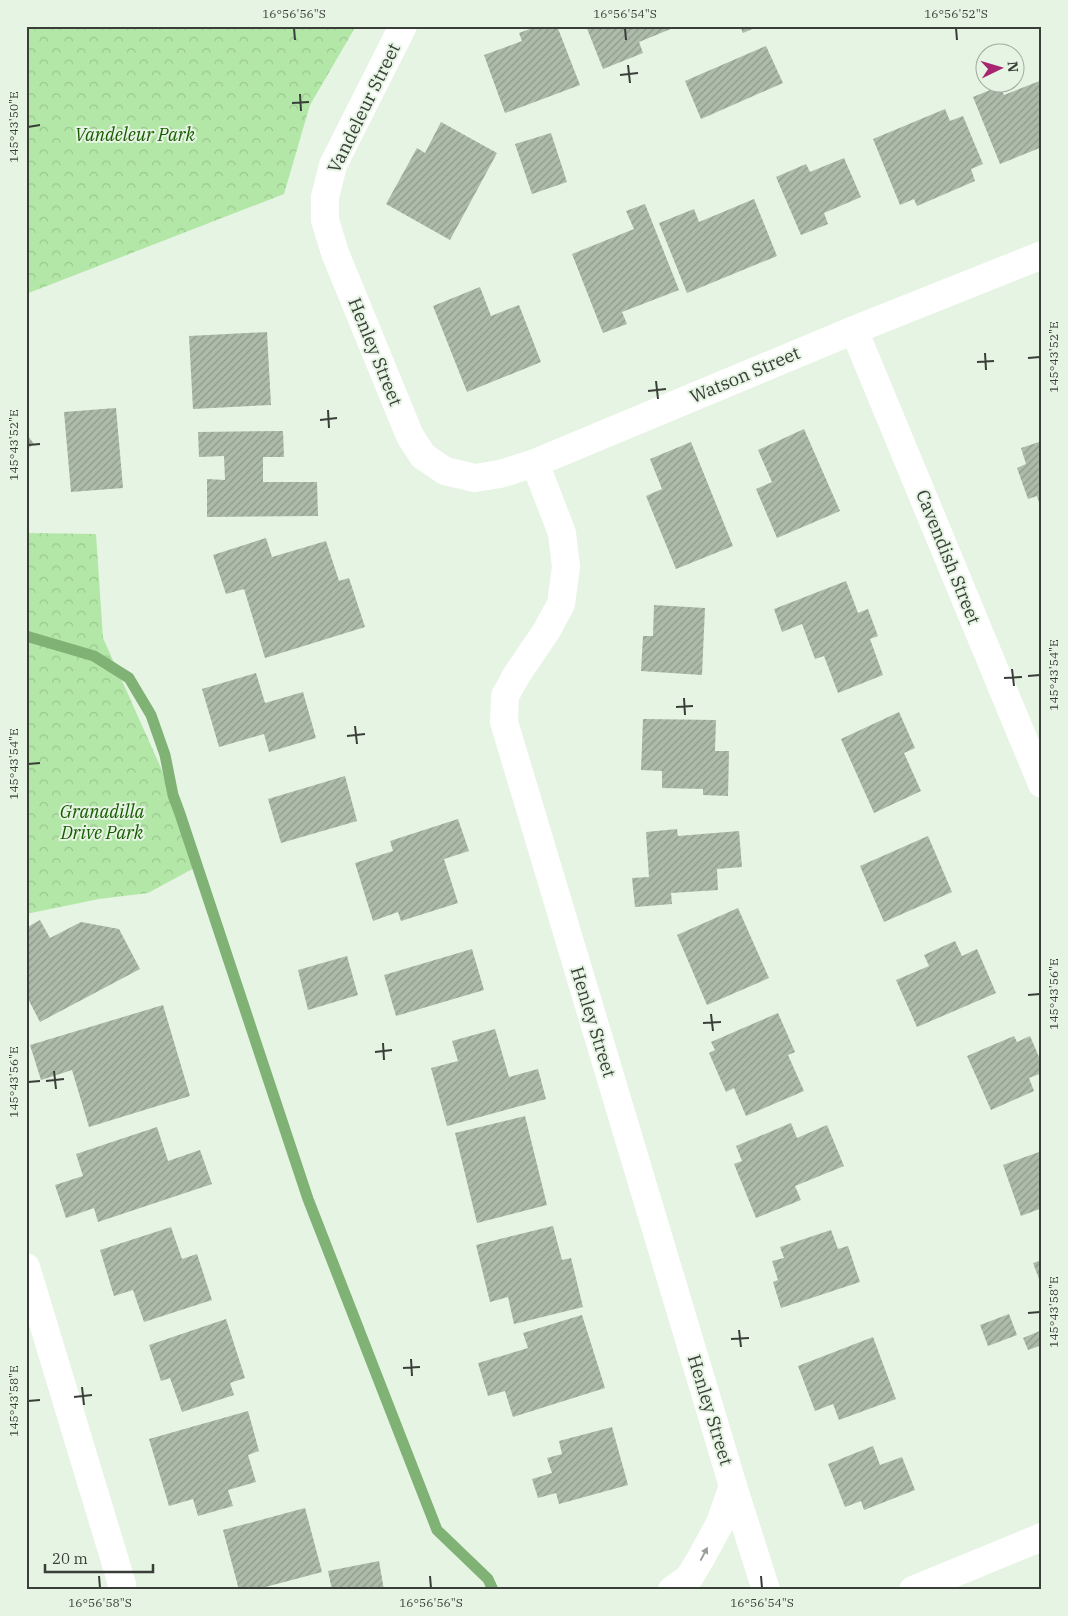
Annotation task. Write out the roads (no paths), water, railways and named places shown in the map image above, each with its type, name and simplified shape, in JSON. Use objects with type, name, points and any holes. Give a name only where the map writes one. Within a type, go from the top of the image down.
[{"type":"street","name":"Vandeleur Street","points":[[325,220],[325,197],[333,165],[403,26]]},
{"type":"street","name":"Henley Street","points":[[325,220],[335,253],[410,436],[423,456],[445,470]]},
{"type":"street","name":"Watson Street","points":[[445,470],[475,478],[500,474],[535,463],[854,330],[1042,255]]},
{"type":"street","name":"Cavendish Street","points":[[854,330],[1042,784]]},
{"type":"street","name":"Henley Street","points":[[535,463],[562,533],[566,567],[561,604],[547,630],[505,696],[504,722],[733,1486],[766,1590]]},
{"type":"street","points":[[26,1268],[122,1584],[121,1590]]},
{"type":"street","points":[[672,1590],[689,1578],[702,1558],[720,1523],[733,1486]]},
{"type":"street","points":[[913,1590],[1042,1536]]},
{"type":"waterway","points":[[26,636],[94,656],[129,678],[151,715],[165,755],[173,795],[308,1199],[437,1530],[488,1579],[493,1590]]},
{"type":"park label","name":"Vandeleur Park","points":[[135,135]]},
{"type":"park label","name":"Granadilla Drive Park","points":[[102,822]]}]
